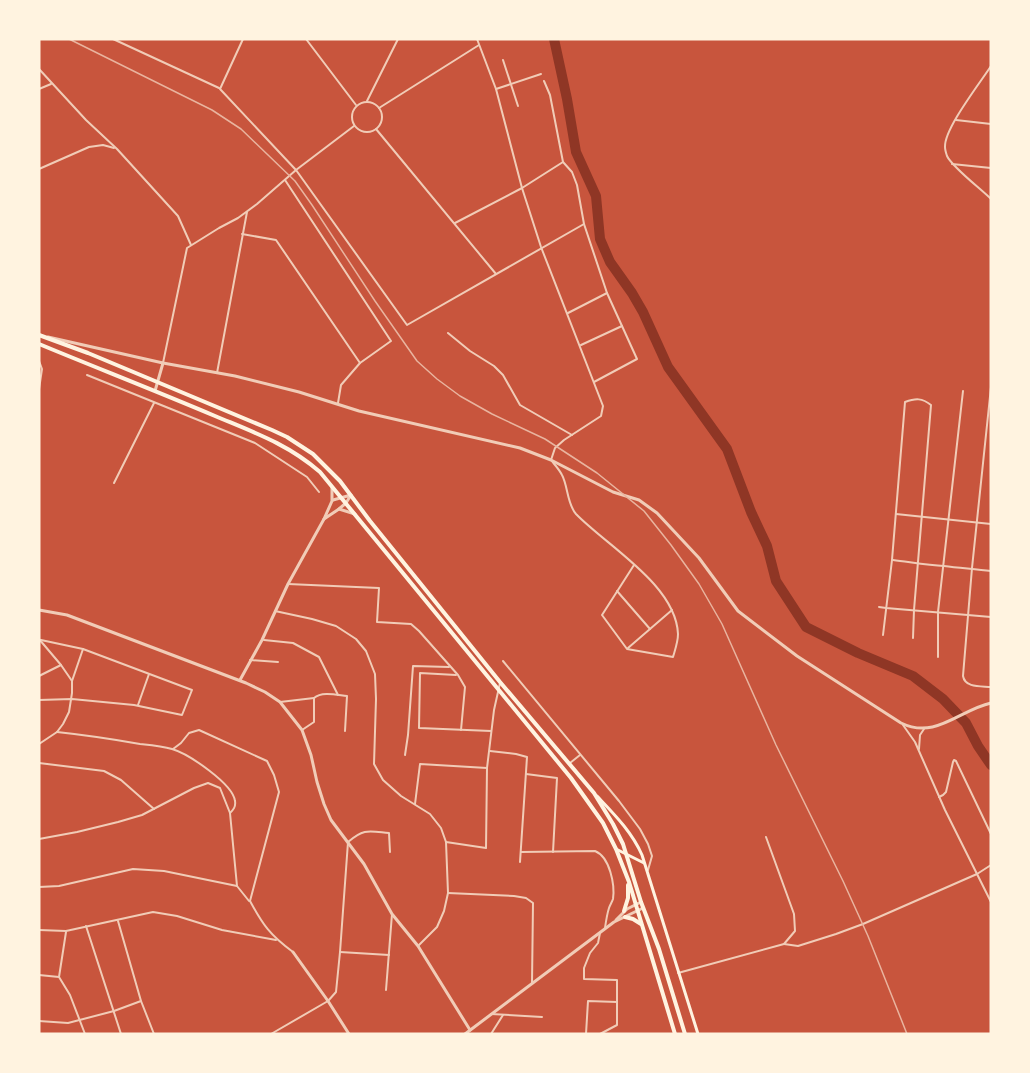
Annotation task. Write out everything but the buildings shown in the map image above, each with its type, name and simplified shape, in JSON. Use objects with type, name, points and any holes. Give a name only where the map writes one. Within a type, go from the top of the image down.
[{"type":"main road","points":[[39,335],[287,437],[326,465],[500,682],[632,836],[644,863],[698,1034]]},
{"type":"main road","points":[[39,344],[280,444],[304,458],[320,472],[571,778],[603,823],[616,849],[638,911],[675,1034]]},
{"type":"main road","points":[[503,696],[508,691]]},
{"type":"main road","points":[[594,793],[613,824],[627,855],[685,1034]]},
{"type":"main road","points":[[616,849],[644,863]]},
{"type":"main road","points":[[624,911],[628,898],[628,882]]},
{"type":"main road","points":[[625,917],[633,919],[642,926]]},
{"type":"street","points":[[112,39],[220,88],[296,170],[406,325],[584,224]]},
{"type":"street","points":[[220,88],[243,39]]},
{"type":"street","points":[[306,39],[356,105]]},
{"type":"street","points":[[367,102],[398,39]]},
{"type":"street","points":[[477,39],[496,89],[522,188],[541,247],[603,406],[602,416],[564,440],[555,448],[551,460]]},
{"type":"street","points":[[379,108],[479,45]]},
{"type":"street","points":[[503,60],[518,106]]},
{"type":"street","points":[[991,66],[949,132],[945,146],[952,164],[991,199]]},
{"type":"street","points":[[39,69],[178,216],[190,245]]},
{"type":"street","points":[[496,89],[541,74]]},
{"type":"street","points":[[544,81],[550,95],[563,162],[572,172],[578,184],[584,224],[607,293],[637,359],[594,382]]},
{"type":"street","points":[[39,89],[51,84]]},
{"type":"street","points":[[371,102],[379,108],[382,116],[376,129],[362,132],[354,126],[351,117],[356,105],[371,102]]},
{"type":"street","points":[[956,120],[991,124]]},
{"type":"street","points":[[155,391],[187,248],[258,204],[296,170],[354,126]]},
{"type":"street","points":[[376,129],[496,274]]},
{"type":"street","points":[[39,168],[89,147],[103,144],[117,149]]},
{"type":"street","points":[[455,224],[522,188],[563,162]]},
{"type":"street","points":[[952,164],[991,168]]},
{"type":"street","points":[[285,180],[391,341],[360,363],[341,385],[338,405]]},
{"type":"street","points":[[217,373],[246,212]]},
{"type":"street","points":[[242,234],[276,240],[360,363]]},
{"type":"street","points":[[568,313],[607,293]]},
{"type":"street","points":[[580,345],[622,326]]},
{"type":"street","points":[[448,333],[503,375],[520,405],[572,435]]},
{"type":"street","points":[[39,335],[163,363],[235,376],[299,392],[359,411],[511,446],[551,460],[613,492],[639,500],[657,513],[699,558],[738,612],[797,656],[902,723],[910,727],[925,728],[942,725],[991,703]]},
{"type":"street","points":[[39,361],[42,369],[39,388]]},
{"type":"street","points":[[87,375],[255,444],[307,477],[319,492]]},
{"type":"street","points":[[991,387],[976,522],[963,678],[969,684],[991,687]]},
{"type":"street","points":[[938,657],[938,612],[963,391]]},
{"type":"street","points":[[883,635],[892,560],[905,402],[912,399],[925,400],[931,405],[913,639]]},
{"type":"street","points":[[114,483],[154,402]]},
{"type":"street","points":[[551,460],[562,474],[573,512],[634,566],[659,590],[672,610],[678,636],[673,657],[627,649],[602,615],[634,566]]},
{"type":"street","points":[[240,681],[288,584],[324,519],[332,501],[332,486]]},
{"type":"street","points":[[332,501],[351,495]]},
{"type":"street","points":[[324,519],[346,503],[351,495]]},
{"type":"street","points":[[339,509],[355,514]]},
{"type":"street","points":[[896,514],[991,524]]},
{"type":"street","points":[[892,560],[991,571]]},
{"type":"street","points":[[288,584],[379,588],[377,622],[411,624],[458,675],[465,687],[461,730]]},
{"type":"street","points":[[617,591],[650,629]]},
{"type":"street","points":[[879,607],[991,617]]},
{"type":"street","points":[[39,610],[67,615],[240,681],[265,692],[280,702],[302,730],[331,820],[364,864],[392,914],[418,946],[470,1030]]},
{"type":"street","points":[[627,649],[672,610]]},
{"type":"street","points":[[274,611],[336,626],[356,639],[366,651],[375,674],[374,764],[382,780],[401,796],[430,814],[441,828],[446,842],[448,893],[444,911],[437,927],[418,946]]},
{"type":"street","points":[[39,700],[72,699],[137,706],[182,715],[192,690],[83,649],[40,639]]},
{"type":"street","points":[[40,639],[72,681]]},
{"type":"street","points":[[262,639],[293,643],[320,657],[339,695]]},
{"type":"street","points":[[39,744],[57,732],[69,712],[72,681],[83,649]]},
{"type":"street","points":[[250,660],[278,662]]},
{"type":"street","points":[[503,661],[640,829],[652,856],[647,873]]},
{"type":"street","points":[[39,676],[61,665]]},
{"type":"street","points":[[405,755],[413,666],[449,667]]},
{"type":"street","points":[[458,675],[420,673],[419,728],[491,731]]},
{"type":"street","points":[[137,706],[149,674]]},
{"type":"street","points":[[446,842],[486,848],[487,768],[500,682]]},
{"type":"street","points":[[280,702],[314,698],[318,695],[347,696],[345,731]]},
{"type":"street","points":[[302,730],[314,722],[314,698]]},
{"type":"street","points":[[902,723],[919,752],[939,798],[991,902]]},
{"type":"street","points":[[919,752],[920,735],[925,728]]},
{"type":"street","points":[[173,749],[189,733],[199,730],[267,761],[279,792],[250,901]]},
{"type":"street","points":[[57,732],[173,749],[188,756],[224,782],[232,791],[236,801],[230,813]]},
{"type":"street","points":[[490,751],[527,757],[520,862]]},
{"type":"street","points":[[569,764],[580,755]]},
{"type":"street","points":[[939,798],[946,792],[954,760],[991,834]]},
{"type":"street","points":[[39,763],[104,771],[121,780],[153,808]]},
{"type":"street","points":[[415,804],[420,764],[487,768]]},
{"type":"street","points":[[526,774],[556,778],[553,852]]},
{"type":"street","points":[[39,839],[60,836],[142,815],[208,783],[220,788],[230,813],[237,886],[250,901],[263,924],[277,940],[293,952],[349,1034]]},
{"type":"street","points":[[271,1034],[328,1001],[336,992],[348,842],[365,831],[389,833],[390,852]]},
{"type":"street","points":[[766,837],[794,914],[795,931],[784,944]]},
{"type":"street","points":[[521,852],[596,851],[602,853],[608,864],[613,899],[605,929]]},
{"type":"street","points":[[678,974],[784,944],[798,946],[837,934],[977,874],[991,864]]},
{"type":"street","points":[[39,887],[59,886],[133,869],[164,871],[237,886]]},
{"type":"street","points":[[448,893],[514,896],[526,898],[533,903],[532,983]]},
{"type":"street","points":[[465,1034],[600,933],[624,911],[641,902]]},
{"type":"street","points":[[614,922],[643,908]]},
{"type":"street","points":[[39,930],[66,931],[153,912],[177,916],[222,930],[277,940]]},
{"type":"street","points":[[386,990],[392,914]]},
{"type":"street","points":[[118,921],[141,1001],[154,1034]]},
{"type":"street","points":[[86,926],[122,1034]]},
{"type":"street","points":[[66,931],[59,977],[70,994],[85,1034]]},
{"type":"street","points":[[600,933],[598,943],[590,953],[584,968],[584,979],[617,980],[617,1026],[600,1034]]},
{"type":"street","points":[[340,952],[388,955]]},
{"type":"street","points":[[39,975],[59,977]]},
{"type":"street","points":[[39,1021],[68,1023],[141,1001]]},
{"type":"street","points":[[586,1034],[588,1001],[617,1002]]},
{"type":"street","points":[[491,1014],[542,1017]]},
{"type":"street","points":[[491,1034],[503,1015]]},
{"type":"waterway","points":[[554,39],[576,152],[596,196],[600,239],[610,262],[643,312],[668,367],[727,449],[751,512],[767,546],[776,581],[806,627],[858,653],[913,676],[943,699],[966,723],[991,765]]},
{"type":"railway","points":[[69,39],[212,110],[241,129],[295,181],[417,361],[460,396],[545,439],[597,473],[644,511],[699,584],[722,624],[776,745],[868,936],[907,1034]]}]
